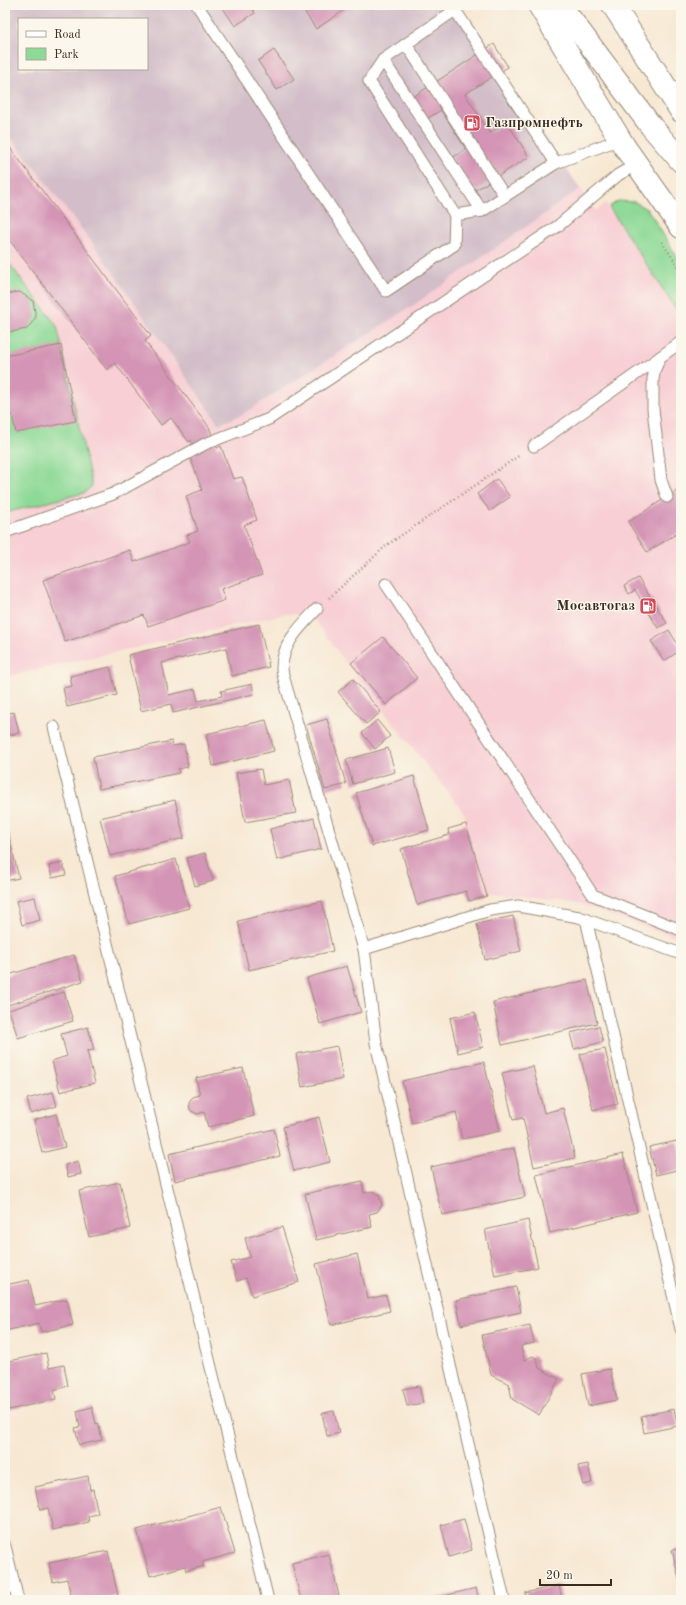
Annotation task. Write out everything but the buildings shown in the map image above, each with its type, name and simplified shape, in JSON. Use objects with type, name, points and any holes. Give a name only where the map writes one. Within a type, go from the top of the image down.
[{"type":"main road","points":[[539,5],[624,146],[638,164],[681,228]]},
{"type":"main road","points":[[560,5],[651,126],[681,161]]},
{"type":"main road","points":[[613,5],[681,111]]},
{"type":"lane","points":[[197,5],[386,291],[454,245],[455,215],[369,81],[384,60],[457,8],[556,163]]},
{"type":"lane","points":[[406,44],[504,195]]},
{"type":"lane","points":[[384,60],[482,210]]},
{"type":"lane","points":[[455,215],[482,210],[556,163],[615,142],[624,146]]},
{"type":"lane","points":[[5,532],[113,494],[205,444],[269,419],[558,226],[618,175],[638,164]]},
{"type":"lane","points":[[534,446],[681,342]]},
{"type":"lane","points":[[660,357],[653,379],[653,409],[661,480],[667,497]]},
{"type":"lane","points":[[386,584],[593,895],[681,930]]},
{"type":"lane","points":[[317,609],[297,630],[285,648],[282,668],[286,686],[364,949],[376,1043],[504,1600]]},
{"type":"lane","points":[[54,727],[268,1600]]},
{"type":"lane","points":[[364,949],[490,910],[518,906],[586,919],[681,954]]},
{"type":"lane","points":[[586,919],[681,1329]]},
{"type":"lane","points":[[5,1546],[18,1600]]},
{"type":"path","points":[[317,609],[387,545],[534,446]]},
{"type":"shaded area","points":[[5,5],[455,5],[580,189],[415,304],[243,414],[219,424],[94,245],[5,130]]},
{"type":"shaded area","points":[[455,5],[596,211],[606,203],[681,317],[681,939],[574,903],[487,892],[465,814],[355,675],[311,615],[285,614],[5,677],[5,130],[94,245]]},
{"type":"green space","points":[[618,201],[635,202],[648,210],[681,263],[681,317],[609,207]]},
{"type":"green space","points":[[5,258],[57,326],[92,486],[84,493],[5,513]]},
{"type":"place","name":"Газпромнефть","points":[[472,123]]},
{"type":"place","name":"Мосавтогаз","points":[[648,606]]}]
